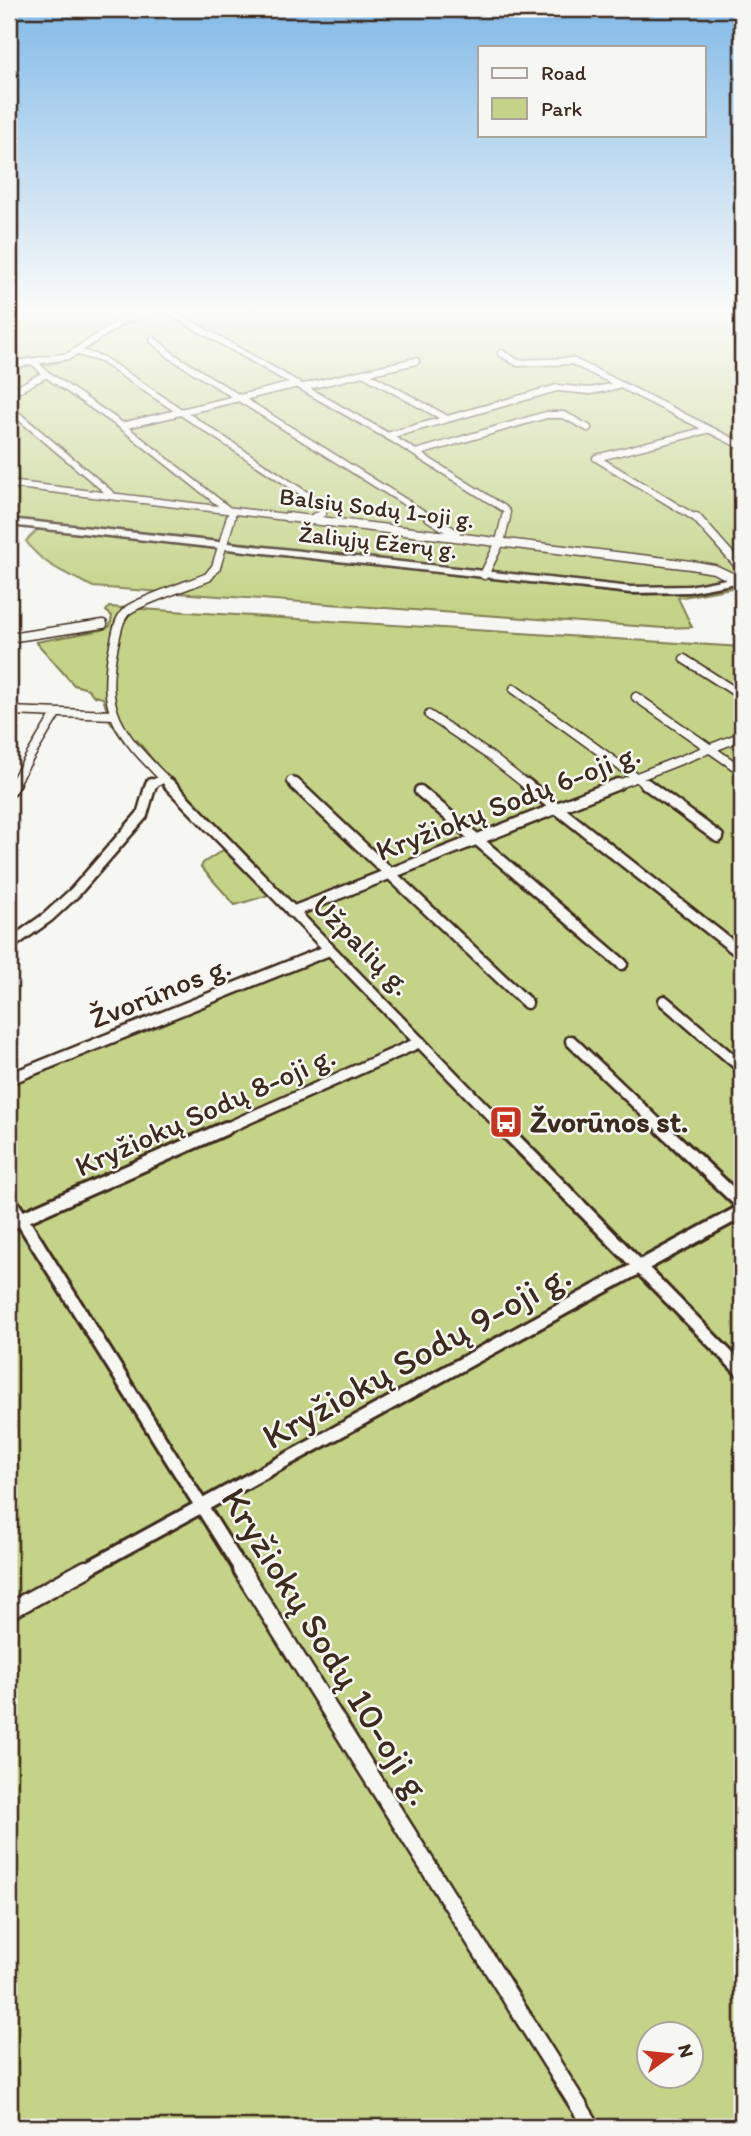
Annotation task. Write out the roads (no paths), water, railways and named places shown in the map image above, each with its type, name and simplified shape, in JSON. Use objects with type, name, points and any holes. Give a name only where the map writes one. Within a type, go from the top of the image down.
[{"type":"main road","name":"Žaliųjų Ežerų g.","points":[[9,522],[484,575],[654,590],[689,589],[741,576]]},
{"type":"street","points":[[11,410],[112,495]]},
{"type":"street","points":[[97,410],[230,510]]},
{"type":"street","points":[[178,410],[323,506],[325,511],[312,519]]},
{"type":"street","points":[[121,426],[192,410]]},
{"type":"street","points":[[259,410],[461,537]]},
{"type":"street","points":[[342,410],[505,510],[506,522],[500,542],[484,575]]},
{"type":"street","points":[[430,410],[447,419]]},
{"type":"street","points":[[387,436],[480,410]]},
{"type":"street","points":[[668,410],[742,446]]},
{"type":"street","points":[[416,453],[547,415],[564,415],[588,428]]},
{"type":"street","points":[[707,430],[596,457],[695,516],[741,576]]},
{"type":"street","name":"Balsių Sodų 1-oji g.","points":[[9,484],[461,537],[707,568],[741,576]]},
{"type":"street","name":"Užpalių g.","points":[[230,510],[231,517],[216,567],[208,577],[128,610],[119,622],[108,678],[108,695],[114,715],[132,745],[162,779],[742,1371]]},
{"type":"street","points":[[9,638],[103,624]]},
{"type":"street","points":[[684,659],[742,696]]},
{"type":"street","points":[[514,689],[718,837]]},
{"type":"street","points":[[636,697],[742,771]]},
{"type":"street","points":[[9,711],[114,715]]},
{"type":"street","points":[[9,792],[56,714]]},
{"type":"street","points":[[429,715],[490,756],[742,954]]},
{"type":"street","name":"Kryžiokų Sodų 6-oji g.","points":[[292,912],[638,779],[742,736]]},
{"type":"street","points":[[9,945],[48,917],[75,892],[142,815],[150,785],[162,779]]},
{"type":"street","points":[[291,781],[527,1003]]},
{"type":"street","points":[[420,791],[622,964]]},
{"type":"street","name":"Žvorūnos g.","points":[[9,1079],[330,950]]},
{"type":"street","points":[[664,1001],[742,1068]]},
{"type":"street","points":[[571,1041],[742,1204]]},
{"type":"street","name":"Kryžiokų Sodų 8-oji g.","points":[[15,1222],[420,1042]]},
{"type":"street","name":"Kryžiokų Sodų 10-oji g.","points":[[9,1199],[15,1222],[203,1505],[592,2127]]},
{"type":"street","name":"Kryžiokų Sodų 9-oji g.","points":[[9,1611],[742,1211]]},
{"type":"place","name":"Žvorūnos st.","points":[[506,1122]]}]
